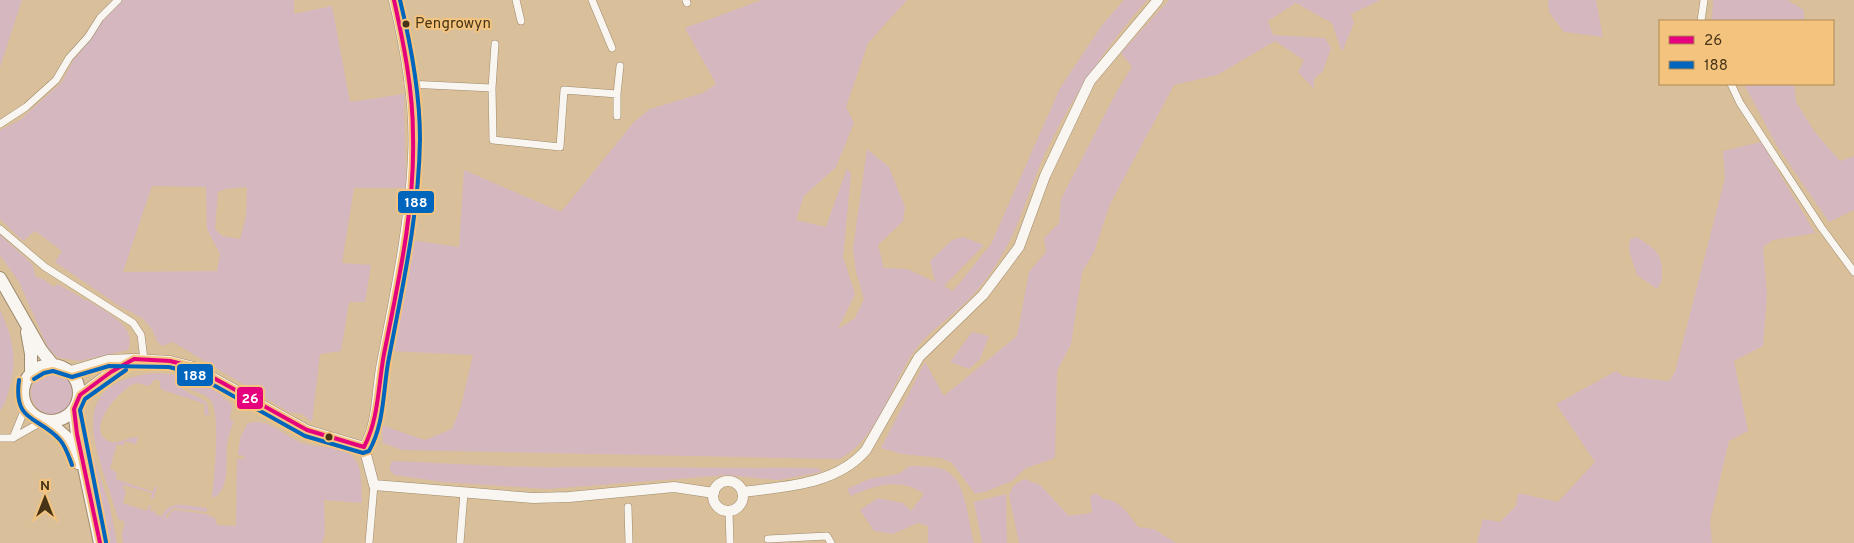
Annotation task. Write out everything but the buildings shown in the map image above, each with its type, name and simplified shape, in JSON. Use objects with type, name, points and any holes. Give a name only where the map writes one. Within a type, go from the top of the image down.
[{"type":"highway","points":[[0,278],[24,322],[53,365]]},
{"type":"highway","points":[[24,322],[31,354],[31,374],[23,391],[26,406],[32,414],[66,437],[87,484]]},
{"type":"highway","points":[[31,374],[42,367],[53,365],[70,371],[78,385],[80,395],[74,409],[63,419],[46,422]]},
{"type":"highway","points":[[74,409],[87,484],[100,543]]},
{"type":"street","points":[[0,124],[26,107],[56,80],[69,58],[88,37],[100,18],[118,0]]},
{"type":"street","points":[[369,543],[374,485],[364,447],[375,423],[378,385],[410,202],[414,127],[394,0]]},
{"type":"street","points":[[516,0],[521,21]]},
{"type":"street","points":[[592,0],[612,48]]},
{"type":"street","points":[[743,492],[803,483],[835,475],[857,461],[866,450],[920,357],[983,295],[1019,247],[1045,176],[1090,81],[1158,0]]},
{"type":"street","points":[[1701,20],[1704,0]]},
{"type":"street","points":[[495,44],[492,88],[494,140],[560,147],[564,90],[617,94]]},
{"type":"street","points":[[617,116],[620,66]]},
{"type":"street","points":[[408,84],[492,88]]},
{"type":"street","points":[[1732,85],[1740,102],[1821,227],[1854,272]]},
{"type":"street","points":[[0,229],[45,267],[133,323],[141,335],[139,359]]},
{"type":"street","points":[[70,371],[108,360],[139,359],[170,361],[194,367],[237,389],[307,430],[364,447]]},
{"type":"street","points":[[80,395],[111,372],[139,359]]},
{"type":"street","points":[[13,438],[26,406]]},
{"type":"street","points":[[0,438],[13,438],[46,422]]},
{"type":"street","points":[[729,511],[717,506],[714,494],[718,486],[726,482],[734,483],[743,492]]},
{"type":"street","points":[[374,485],[464,494],[569,497],[674,488],[714,494]]},
{"type":"street","points":[[729,511],[740,505],[743,492]]},
{"type":"street","points":[[460,543],[464,494]]},
{"type":"street","points":[[628,507],[629,543]]},
{"type":"street","points":[[729,511],[730,543]]},
{"type":"street","points":[[768,539],[827,536],[831,543]]},
{"type":"shaded area","points":[[0,0],[22,0],[0,67]]},
{"type":"shaded area","points":[[124,0],[294,0],[294,14],[332,6],[350,102],[404,94],[406,188],[354,188],[342,263],[371,265],[365,302],[349,302],[341,351],[320,354],[312,422],[302,414],[289,412],[173,342],[162,346],[157,341],[152,329],[142,318],[118,305],[55,262],[62,251],[35,231],[23,241],[0,219],[0,130],[20,120],[62,82],[74,59],[103,20]],"holes":[[[152,186],[206,187],[207,229],[220,254],[217,271],[123,272]],[[247,187],[246,216],[240,239],[222,236],[215,229],[218,192],[225,189]]]},
{"type":"shaded area","points":[[762,0],[907,0],[868,43],[846,107],[854,123],[836,167],[804,196],[796,220],[826,227],[847,168],[851,174],[843,257],[855,294],[838,329],[855,318],[864,299],[856,272],[853,249],[867,149],[889,167],[905,207],[903,221],[878,245],[884,268],[907,269],[935,282],[930,261],[952,240],[963,237],[984,245],[944,286],[953,291],[991,244],[1060,88],[1102,25],[1124,0],[1147,0],[1092,70],[1058,127],[1042,160],[1009,242],[995,267],[968,300],[918,346],[908,360],[874,424],[853,450],[839,459],[402,450],[383,443],[381,425],[425,440],[452,429],[461,406],[473,355],[390,351],[411,240],[459,247],[464,170],[561,212],[634,122],[650,109],[703,93],[716,84],[685,28]]},
{"type":"shaded area","points":[[1169,0],[1381,0],[1351,14],[1354,23],[1342,52],[1332,23],[1296,3],[1268,21],[1273,35],[1325,38],[1331,48],[1323,71],[1314,79],[1314,89],[1298,72],[1304,60],[1275,41],[1217,75],[1174,85],[1110,204],[1094,252],[1082,272],[1071,344],[1057,371],[1055,458],[1026,468],[1012,481],[975,494],[952,463],[941,458],[902,454],[881,448],[925,362],[944,396],[1017,336],[1029,272],[1046,252],[1044,238],[1059,223],[1061,199],[1117,91],[1132,67],[1121,53]]},
{"type":"shaded area","points":[[1548,0],[1596,0],[1603,37],[1564,32],[1549,12]]},
{"type":"shaded area","points":[[1713,0],[1787,0],[1804,10],[1804,20],[1712,20]]},
{"type":"shaded area","points":[[1745,85],[1794,85],[1796,102],[1814,131],[1840,161],[1854,156],[1854,210],[1829,222],[1777,146]]},
{"type":"shaded area","points":[[1761,142],[1815,233],[1773,240],[1763,247],[1767,295],[1763,346],[1734,361],[1748,431],[1729,441],[1710,521],[1712,543],[1477,543],[1483,519],[1500,522],[1516,506],[1518,493],[1558,502],[1595,462],[1556,404],[1616,371],[1623,376],[1669,381],[1675,372],[1725,178],[1723,151]]},
{"type":"shaded area","points":[[0,235],[32,264],[36,277],[43,279],[54,287],[58,284],[89,301],[118,321],[128,334],[130,341],[128,350],[79,361],[57,357],[48,348],[19,282],[0,255]]},
{"type":"shaded area","points":[[1637,237],[1655,250],[1660,258],[1662,278],[1657,289],[1637,275],[1629,250],[1630,239]]},
{"type":"shaded area","points":[[0,310],[9,331],[14,361],[8,393],[0,410]]},
{"type":"shaded area","points":[[972,332],[989,336],[980,359],[969,369],[950,362]]},
{"type":"shaded area","points":[[56,372],[64,375],[70,381],[73,393],[70,405],[64,411],[48,414],[40,411],[34,405],[31,389],[34,381],[40,375]]},
{"type":"shaded area","points":[[156,373],[177,375],[178,381],[184,390],[207,403],[209,416],[204,414],[205,404],[163,390],[160,387],[160,381],[155,379],[149,386],[136,383],[120,394],[102,419],[100,428],[102,435],[112,442],[138,437],[136,444],[125,441],[123,446],[117,444],[110,468],[117,473],[116,479],[153,492],[155,486],[157,487],[153,499],[151,499],[152,493],[124,485],[123,488],[126,491],[123,503],[147,511],[149,505],[151,506],[150,511],[155,511],[156,515],[162,516],[166,510],[176,505],[207,508],[207,512],[173,508],[165,517],[168,518],[171,512],[175,510],[206,514],[215,518],[217,525],[236,526],[237,459],[244,459],[244,456],[238,455],[240,439],[247,424],[261,422],[302,443],[339,449],[352,456],[360,470],[362,503],[324,500],[325,533],[322,543],[123,543],[122,534],[125,522],[118,519],[96,448],[93,427],[95,407],[105,391],[125,380]]},
{"type":"shaded area","points":[[181,376],[216,391],[232,405],[230,420],[234,421],[227,442],[225,483],[218,495],[212,498],[216,448],[214,409],[209,398],[185,386]]},
{"type":"shaded area","points":[[84,437],[87,437],[110,507],[117,543],[104,543]]},
{"type":"shaded area","points":[[392,461],[523,467],[818,468],[822,472],[778,480],[727,475],[548,489],[443,482],[394,475],[389,469]]},
{"type":"shaded area","points":[[910,466],[942,469],[951,474],[957,481],[965,501],[974,543],[928,543],[928,526],[918,523],[893,534],[874,531],[860,510],[878,498],[903,503],[911,511],[924,494],[907,486],[897,484],[878,486],[851,496],[847,489],[869,479],[898,474]]},
{"type":"shaded area","points":[[1024,479],[1040,485],[1069,516],[1092,512],[1090,496],[1096,493],[1103,499],[1119,505],[1138,527],[1154,529],[1176,543],[1019,543],[1009,495],[1013,486]]},
{"type":"shaded area","points":[[1006,494],[1007,543],[982,543],[974,502]]},
{"type":"transit line","name":"26","points":[[364,447],[373,425],[395,300],[408,218],[413,163],[413,119],[410,85],[394,0]]},
{"type":"transit line","name":"188","points":[[34,379],[44,373],[53,371],[72,377],[109,366],[169,367],[192,373],[305,436],[363,453],[369,451],[380,420],[388,363],[409,252],[419,167],[420,121],[417,86],[400,0]]},
{"type":"transit line","name":"26","points":[[134,359],[170,361],[194,367],[307,430],[364,447]]},
{"type":"transit line","name":"26","points":[[100,543],[77,434],[74,409],[80,395],[111,372],[134,359]]},
{"type":"transit line","name":"188","points":[[106,542],[80,410],[85,399],[126,370]]},
{"type":"transit line","name":"188","points":[[19,380],[18,394],[24,412],[60,440],[66,449],[72,465]]},
{"type":"place","name":"Pengrowyn","points":[[406,24]]}]
